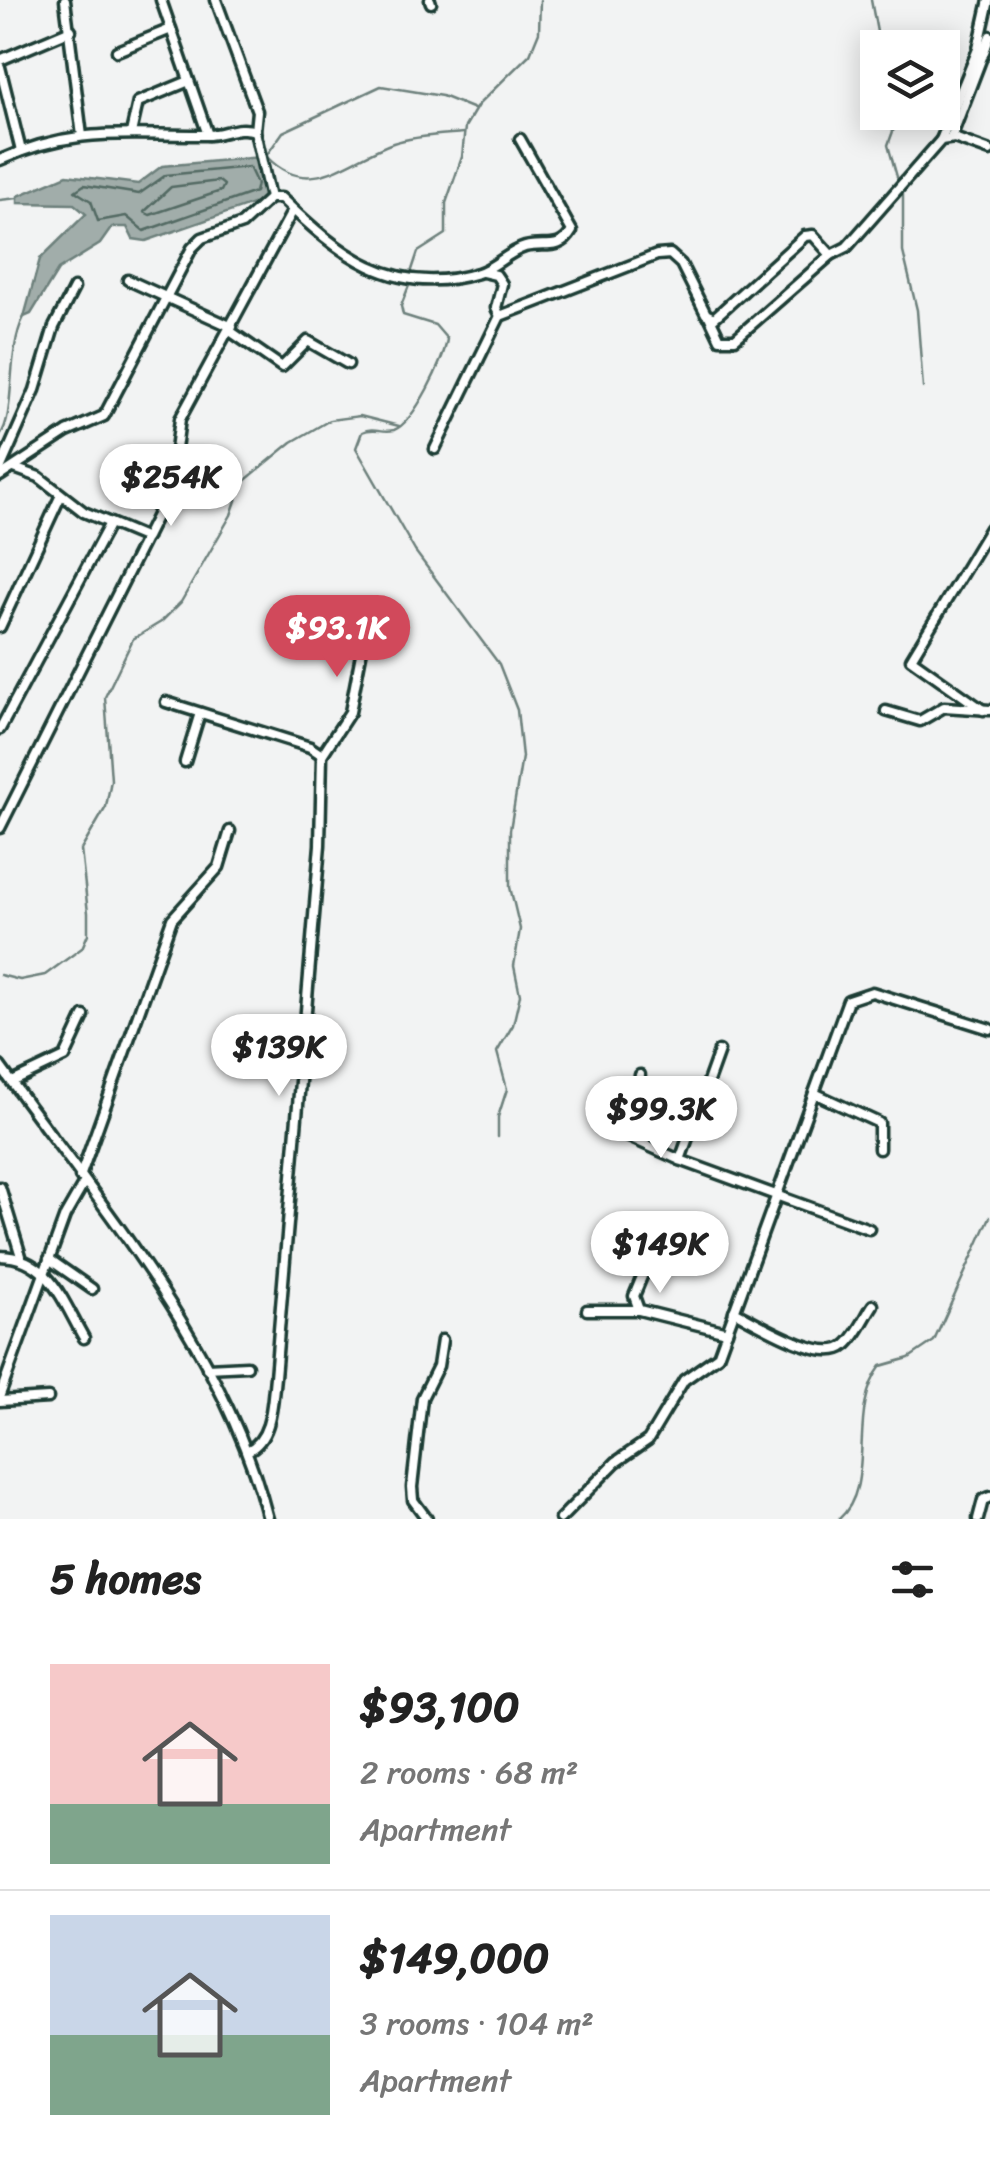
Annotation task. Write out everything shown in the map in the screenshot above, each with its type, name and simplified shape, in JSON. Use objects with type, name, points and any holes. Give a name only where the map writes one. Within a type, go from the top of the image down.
[{"type":"street","points":[[65,0],[72,30],[82,136]]},
{"type":"street","points":[[161,0],[208,135]]},
{"type":"street","points":[[216,0],[257,111],[255,131],[270,198]]},
{"type":"street","points":[[946,139],[978,49],[988,0]]},
{"type":"street","points":[[116,51],[171,29]]},
{"type":"street","points":[[20,151],[4,102],[0,64],[72,30]]},
{"type":"street","points":[[435,449],[500,316],[664,254],[681,264],[720,339],[735,339],[832,255],[847,247],[946,139],[990,36]]},
{"type":"street","points":[[130,134],[138,102],[190,81]]},
{"type":"street","points":[[0,160],[20,151],[112,131],[208,135],[240,128],[255,131]]},
{"type":"street","points":[[0,472],[14,468],[67,432],[104,416],[197,242],[242,224],[270,198],[281,198],[334,248],[383,272],[439,282],[484,272],[524,247],[560,244],[572,231],[520,138]]},
{"type":"street","points":[[946,139],[990,151]]},
{"type":"street","points":[[0,828],[146,538],[174,464],[180,419],[294,210]]},
{"type":"street","points":[[710,318],[720,316],[804,236],[813,235],[832,255]]},
{"type":"street","points":[[484,272],[496,274],[502,284],[496,308],[500,316]]},
{"type":"street","points":[[128,280],[231,329],[282,367],[308,341],[348,364]]},
{"type":"street","points":[[0,472],[34,390],[54,327],[74,288]]},
{"type":"street","points":[[14,468],[38,476],[108,525],[146,538]]},
{"type":"street","points":[[0,627],[62,495]]},
{"type":"street","points":[[0,729],[108,525]]},
{"type":"street","points":[[987,710],[913,663],[911,657],[990,528]]},
{"type":"street","points":[[247,1451],[258,1445],[266,1430],[275,1377],[320,844],[322,755],[350,712],[370,607]]},
{"type":"street","points":[[166,702],[310,746],[322,755]]},
{"type":"street","points":[[886,711],[920,721],[944,706],[987,710]]},
{"type":"street","points":[[185,762],[200,713]]},
{"type":"street","points":[[48,1398],[0,1398],[49,1259],[82,1180],[172,920],[219,867],[230,832]]},
{"type":"street","points":[[560,1519],[616,1462],[648,1440],[684,1380],[718,1356],[852,995],[872,992],[990,1029]]},
{"type":"street","points":[[12,1082],[65,1058],[84,1016]]},
{"type":"street","points":[[680,1160],[719,1051]]},
{"type":"street","points":[[0,1066],[182,1322],[247,1451],[268,1519]]},
{"type":"street","points":[[640,1075],[629,1137],[680,1160],[868,1229]]},
{"type":"street","points":[[814,1093],[879,1123],[879,1149]]},
{"type":"street","points":[[0,1188],[21,1256]]},
{"type":"street","points":[[639,1310],[634,1296],[658,1240]]},
{"type":"street","points":[[0,1256],[21,1256],[45,1270],[84,1338]]},
{"type":"street","points":[[49,1259],[92,1289]]},
{"type":"street","points":[[734,1311],[791,1342],[834,1349],[847,1344],[873,1305]]},
{"type":"street","points":[[587,1310],[639,1310],[727,1332]]},
{"type":"street","points":[[427,1519],[413,1500],[412,1488],[422,1398],[438,1366],[442,1340]]},
{"type":"street","points":[[208,1368],[246,1366]]},
{"type":"street","points":[[978,1519],[984,1500],[990,1497]]},
{"type":"water","points":[[260,157],[270,198],[146,241],[133,239],[127,227],[112,227],[100,244],[58,270],[31,314],[24,317],[40,259],[86,214],[74,204],[18,203],[18,196],[67,175],[138,184],[162,166]]},
{"type":"waterway","points":[[411,273],[418,252],[446,234],[446,203],[462,157],[465,127],[478,105],[530,54],[539,32],[540,0]]},
{"type":"waterway","points":[[871,0],[877,30]]},
{"type":"waterway","points":[[266,156],[283,132],[381,86],[442,96],[474,109]]},
{"type":"waterway","points":[[893,130],[888,145],[899,184]]},
{"type":"waterway","points":[[267,157],[283,170],[298,176],[314,176],[401,141],[463,133]]},
{"type":"waterway","points":[[903,194],[903,252],[917,310],[923,388]]},
{"type":"waterway","points":[[0,200],[18,198]]},
{"type":"waterway","points":[[410,283],[401,306],[403,315],[435,325],[447,339],[445,348],[427,389],[402,425],[394,430],[362,432],[356,448],[415,551],[499,664],[517,710],[522,757],[510,830],[510,887],[520,929],[514,966],[520,995],[513,1025],[497,1052],[507,1089],[498,1117],[498,1137]]},
{"type":"waterway","points":[[0,435],[8,413],[15,347],[24,317]]},
{"type":"waterway","points":[[0,975],[20,980],[45,975],[82,948],[88,934],[88,913],[81,850],[106,807],[111,780],[105,697],[133,639],[161,622],[181,602],[231,515],[242,483],[292,442],[330,420],[360,416],[399,426]]},
{"type":"waterway","points":[[839,1519],[851,1505],[857,1487],[865,1404],[871,1384],[881,1366],[909,1358],[934,1341],[990,1217]]}]
